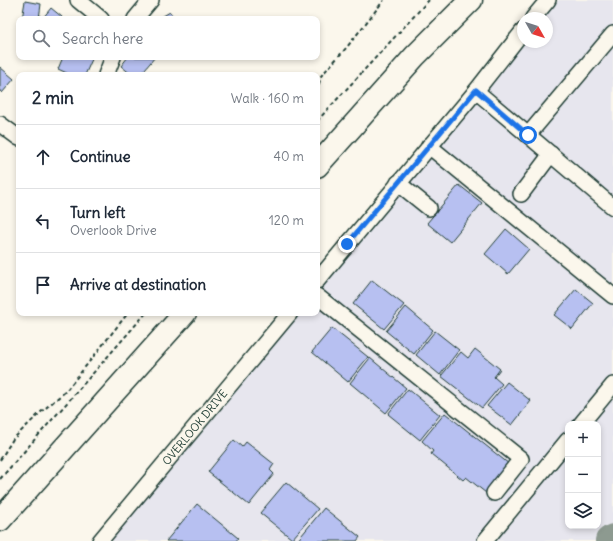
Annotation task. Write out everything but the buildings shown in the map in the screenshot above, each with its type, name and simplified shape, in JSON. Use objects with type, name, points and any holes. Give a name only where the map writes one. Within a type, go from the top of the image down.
[{"type":"highway","points":[[320,163],[415,56],[471,0]]},
{"type":"highway","points":[[0,520],[182,316]]},
{"type":"street","points":[[78,0],[97,16]]},
{"type":"street","points":[[137,16],[150,0]]},
{"type":"street","points":[[538,12],[548,0]]},
{"type":"street","points":[[528,135],[613,34]]},
{"type":"street","points":[[320,277],[517,39]]},
{"type":"street","points":[[107,72],[112,60]]},
{"type":"street","points":[[476,90],[613,207]]},
{"type":"street","points":[[0,124],[16,136]]},
{"type":"street","points":[[429,146],[613,296]]},
{"type":"street","points":[[520,194],[551,154]]},
{"type":"street","points":[[398,183],[429,208]]},
{"type":"street","points":[[320,298],[521,459],[494,493]]},
{"type":"street","name":"OVERLOOK DRIVE","points":[[100,541],[288,316]]},
{"type":"street","points":[[583,421],[613,385]]},
{"type":"street","points":[[485,541],[565,444]]},
{"type":"path","points":[[320,80],[321,76],[384,0]]},
{"type":"path","points":[[320,118],[430,0]]},
{"type":"path","points":[[0,460],[13,439],[41,412],[66,391],[126,316]]},
{"type":"path","points":[[0,479],[143,316]]},
{"type":"shaded area","points":[[558,0],[613,0],[613,541],[108,541],[296,316],[320,316],[320,287],[520,48],[553,48],[553,12],[549,12]]},
{"type":"route","points":[[347,244],[476,90],[528,135]]}]
